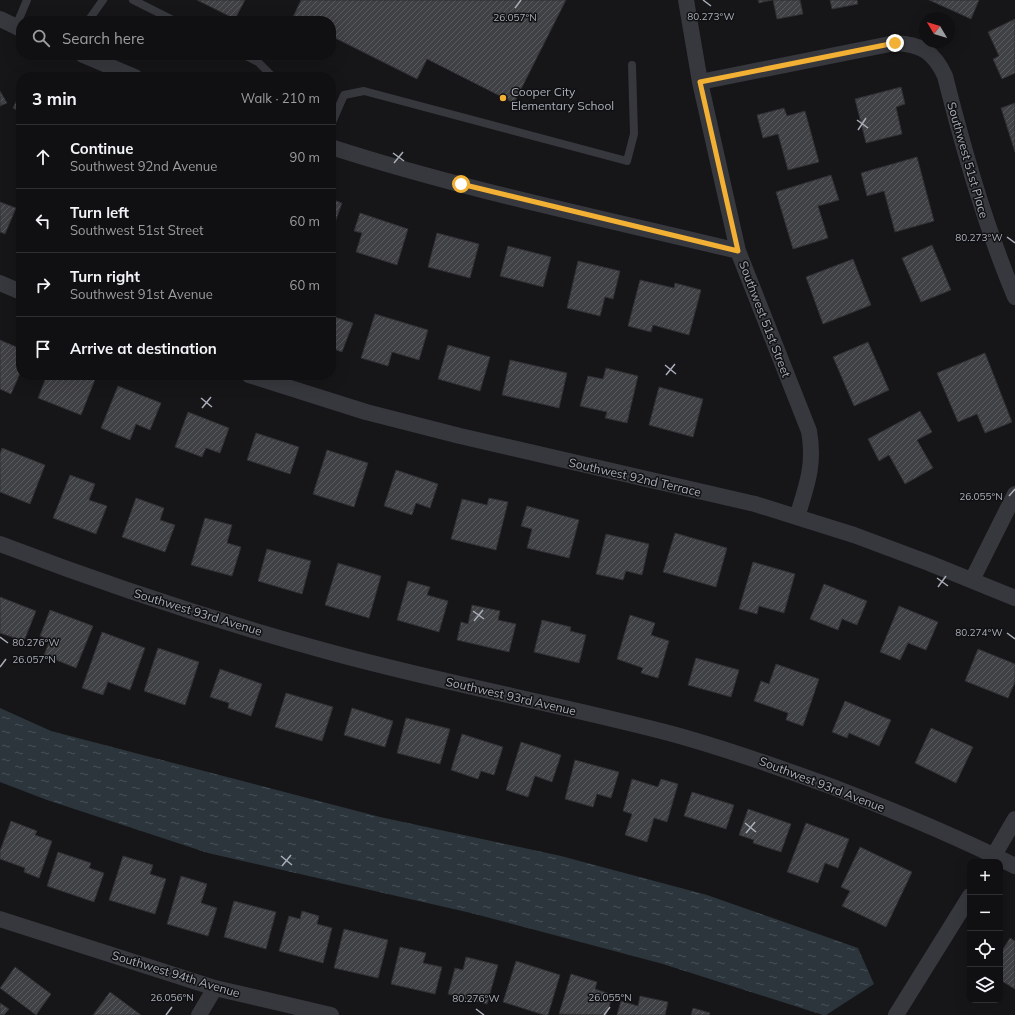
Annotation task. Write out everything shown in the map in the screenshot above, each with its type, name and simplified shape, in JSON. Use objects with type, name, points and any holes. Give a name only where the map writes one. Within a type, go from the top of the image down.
[{"type":"street","name":"Southwest 51st Street","points":[[686,0],[700,82],[738,251],[809,431],[812,446],[812,462],[797,517]]},
{"type":"street","points":[[0,19],[16,27]]},
{"type":"street","name":"Southwest 51st Place","points":[[700,82],[895,43],[908,43],[925,50],[939,62],[945,76],[967,161],[984,215],[1015,297]]},
{"type":"street","points":[[95,60],[123,72]]},
{"type":"street","points":[[336,149],[391,166],[461,184],[738,251]]},
{"type":"street","points":[[0,283],[16,290]]},
{"type":"street","name":"Southwest 92nd Terrace","points":[[265,380],[366,412],[460,436],[755,504],[854,535],[1015,598]]},
{"type":"street","points":[[972,580],[1015,494]]},
{"type":"street","name":"Southwest 93rd Avenue","points":[[0,544],[187,610],[326,651],[667,732],[753,758],[865,799],[925,824],[992,858],[1015,866]]},
{"type":"street","points":[[992,858],[1015,819]]},
{"type":"street","points":[[896,1015],[967,901]]},
{"type":"street","name":"Southwest 94th Avenue","points":[[0,919],[215,988],[331,1015]]},
{"type":"street","points":[[199,1015],[215,988]]},
{"type":"lane","points":[[22,16],[27,0]]},
{"type":"lane","points":[[92,16],[103,0]]},
{"type":"lane","points":[[133,0],[165,16]]},
{"type":"lane","points":[[254,60],[268,72]]},
{"type":"lane","points":[[336,113],[344,94],[364,91],[627,161],[634,134],[632,65]]},
{"type":"water","points":[[0,708],[51,731],[380,817],[561,856],[707,895],[858,948],[874,984],[826,1015],[823,1015],[663,964],[471,913],[208,853],[47,800],[0,782]]},
{"type":"building","points":[[197,0],[245,0],[237,16],[229,16]]},
{"type":"building","points":[[301,0],[566,0],[514,103],[427,59],[417,79],[336,38],[336,16],[293,16]]},
{"type":"building","points":[[758,0],[772,0],[759,3]]},
{"type":"building","points":[[773,0],[800,0],[803,14],[777,19]]},
{"type":"building","points":[[830,0],[857,0],[858,4],[832,9]]},
{"type":"building","points":[[929,0],[979,0],[971,19]]},
{"type":"building","points":[[1015,19],[1015,73],[1002,79],[993,59],[999,56],[988,32]]},
{"type":"building","points":[[901,87],[905,104],[896,107],[902,134],[866,143],[855,99]]},
{"type":"building","points":[[0,91],[7,103],[0,106]]},
{"type":"building","points":[[16,102],[16,110],[13,108]]},
{"type":"building","points":[[1015,103],[1015,152],[1001,108]]},
{"type":"building","points":[[784,108],[787,116],[805,111],[819,162],[788,170],[778,134],[763,138],[757,115]]},
{"type":"building","points":[[917,157],[934,221],[895,232],[884,191],[867,196],[861,173]]},
{"type":"building","points":[[831,175],[839,200],[818,206],[828,238],[793,249],[776,192]]},
{"type":"building","points":[[336,201],[342,203],[336,220]]},
{"type":"building","points":[[0,202],[16,208],[5,234],[0,232]]},
{"type":"building","points":[[360,213],[408,229],[397,265],[356,252],[362,233],[354,231]]},
{"type":"building","points":[[437,233],[479,244],[470,278],[428,267]]},
{"type":"building","points":[[932,245],[951,290],[921,302],[902,258]]},
{"type":"building","points":[[508,246],[551,257],[543,287],[500,276]]},
{"type":"building","points":[[853,259],[871,305],[823,324],[806,277]]},
{"type":"building","points":[[578,261],[620,271],[613,299],[605,297],[600,316],[567,308]]},
{"type":"building","points":[[640,280],[674,288],[675,283],[701,290],[689,335],[653,325],[651,332],[628,326]]},
{"type":"building","points":[[375,314],[428,330],[419,360],[392,352],[388,366],[361,358]]},
{"type":"building","points":[[336,317],[353,323],[342,352],[336,350]]},
{"type":"building","points":[[0,340],[16,347],[17,380],[11,394],[0,389]]},
{"type":"building","points":[[868,342],[889,390],[854,406],[833,357]]},
{"type":"building","points":[[448,345],[490,357],[480,391],[438,379]]},
{"type":"building","points":[[985,353],[1012,422],[985,433],[977,414],[958,422],[937,373]]},
{"type":"building","points":[[510,360],[567,373],[559,408],[502,395]]},
{"type":"building","points":[[606,368],[638,376],[627,423],[605,418],[607,412],[580,406],[588,376],[603,379]]},
{"type":"building","points":[[45,380],[95,380],[81,415],[38,398]]},
{"type":"building","points":[[118,386],[161,403],[150,430],[136,424],[130,440],[101,428]]},
{"type":"building","points":[[659,387],[703,399],[693,437],[649,425]]},
{"type":"building","points":[[920,411],[932,432],[917,440],[933,468],[905,484],[889,455],[879,461],[868,439]]},
{"type":"building","points":[[188,412],[229,428],[220,453],[206,448],[202,457],[175,447]]},
{"type":"building","points":[[256,433],[299,447],[290,474],[247,460]]},
{"type":"building","points":[[2,448],[45,465],[30,504],[0,492],[0,454]]},
{"type":"building","points":[[327,450],[368,463],[354,507],[313,494]]},
{"type":"building","points":[[396,470],[438,484],[430,508],[416,503],[412,515],[384,506]]},
{"type":"building","points":[[70,475],[95,484],[89,500],[107,506],[96,534],[53,518]]},
{"type":"building","points":[[136,498],[164,508],[160,520],[175,525],[165,552],[122,537]]},
{"type":"building","points":[[489,498],[508,502],[496,550],[451,539],[462,499],[487,505]]},
{"type":"building","points":[[527,506],[579,520],[569,558],[527,548],[532,529],[521,526]]},
{"type":"building","points":[[205,518],[232,525],[227,543],[241,547],[232,576],[191,565]]},
{"type":"building","points":[[675,533],[727,548],[716,587],[663,572]]},
{"type":"building","points":[[606,534],[649,544],[642,575],[626,571],[623,580],[596,574]]},
{"type":"building","points":[[267,549],[311,561],[302,594],[258,581]]},
{"type":"building","points":[[753,562],[795,574],[784,613],[759,606],[757,614],[739,609]]},
{"type":"building","points":[[338,563],[381,576],[369,618],[325,605]]},
{"type":"building","points":[[408,581],[430,587],[427,595],[448,601],[439,632],[397,620]]},
{"type":"building","points":[[824,584],[867,601],[857,625],[842,619],[838,630],[810,619]]},
{"type":"building","points":[[0,597],[36,611],[24,641],[0,633]]},
{"type":"building","points":[[472,605],[500,611],[498,620],[516,624],[509,652],[457,640],[461,622],[468,624]]},
{"type":"building","points":[[899,606],[938,622],[926,650],[908,643],[900,660],[880,652]]},
{"type":"building","points":[[50,610],[93,626],[76,668],[44,655],[50,640],[40,636]]},
{"type":"building","points":[[630,615],[655,623],[651,635],[669,641],[658,678],[641,673],[643,668],[617,659]]},
{"type":"building","points":[[542,620],[571,627],[570,631],[586,635],[579,663],[534,652]]},
{"type":"building","points":[[102,632],[145,648],[130,690],[108,682],[103,695],[82,688]]},
{"type":"building","points":[[158,648],[199,662],[185,705],[144,691]]},
{"type":"building","points":[[978,649],[1015,664],[1015,682],[1008,698],[965,681]]},
{"type":"building","points":[[696,658],[739,670],[731,697],[688,685]]},
{"type":"building","points":[[776,664],[819,679],[803,726],[786,720],[788,713],[754,701],[761,681],[769,684]]},
{"type":"building","points":[[220,669],[262,684],[251,716],[228,708],[229,703],[210,697]]},
{"type":"building","points":[[286,693],[333,707],[322,741],[275,727]]},
{"type":"building","points":[[845,701],[891,720],[879,746],[849,733],[847,738],[832,732]]},
{"type":"building","points":[[352,708],[393,721],[385,747],[344,735]]},
{"type":"building","points":[[406,718],[450,729],[440,764],[397,753]]},
{"type":"building","points":[[931,728],[973,747],[956,783],[915,763]]},
{"type":"building","points":[[462,734],[503,747],[494,775],[481,771],[478,779],[451,770]]},
{"type":"building","points":[[521,742],[561,755],[552,782],[535,776],[528,797],[506,790]]},
{"type":"building","points":[[575,760],[619,772],[611,798],[597,794],[593,807],[565,799]]},
{"type":"building","points":[[632,779],[658,787],[661,779],[678,784],[667,822],[654,818],[647,842],[625,835],[632,814],[623,811]]},
{"type":"building","points":[[692,792],[734,805],[726,829],[684,816]]},
{"type":"building","points":[[748,809],[791,824],[781,852],[753,843],[754,840],[739,835]]},
{"type":"building","points":[[11,821],[37,831],[35,835],[52,841],[39,878],[24,872],[25,868],[0,859],[0,851]]},
{"type":"building","points":[[806,823],[849,839],[838,868],[825,863],[818,883],[787,872]]},
{"type":"building","points":[[860,847],[912,872],[886,927],[842,906],[850,891],[841,887]]},
{"type":"building","points":[[58,852],[91,863],[89,868],[104,873],[94,902],[47,886]]},
{"type":"building","points":[[123,856],[153,865],[150,874],[166,879],[155,914],[109,900]]},
{"type":"building","points":[[181,876],[207,884],[201,903],[217,908],[208,936],[167,924]]},
{"type":"building","points":[[234,901],[276,912],[266,949],[224,937]]},
{"type":"building","points":[[302,911],[319,916],[317,924],[332,928],[323,963],[279,951],[289,916],[300,919]]},
{"type":"building","points":[[344,929],[388,940],[378,978],[334,968]]},
{"type":"building","points":[[1010,938],[1015,941],[1015,989],[1003,982],[1003,949]]},
{"type":"building","points":[[400,947],[426,953],[423,963],[442,967],[435,994],[391,984]]},
{"type":"building","points":[[466,957],[498,965],[487,1004],[448,994],[455,968],[463,970]]},
{"type":"building","points":[[516,961],[560,975],[548,1015],[503,1002]]},
{"type":"building","points":[[15,967],[51,994],[36,1015],[0,988]]},
{"type":"building","points":[[571,974],[597,982],[595,989],[613,995],[606,1015],[559,1014]]},
{"type":"building","points":[[110,992],[141,1015],[93,1015]]},
{"type":"building","points":[[640,996],[668,1002],[665,1015],[617,1015],[621,1001],[638,1006]]},
{"type":"building","points":[[0,1003],[9,1009],[4,1015],[0,1015]]},
{"type":"building","points":[[693,1008],[710,1013],[709,1015],[691,1015]]},
{"type":"place","name":"Cooper City Elementary School","points":[[503,98]]},
{"type":"route","points":[[461,184],[738,251],[700,82],[895,43]]}]
